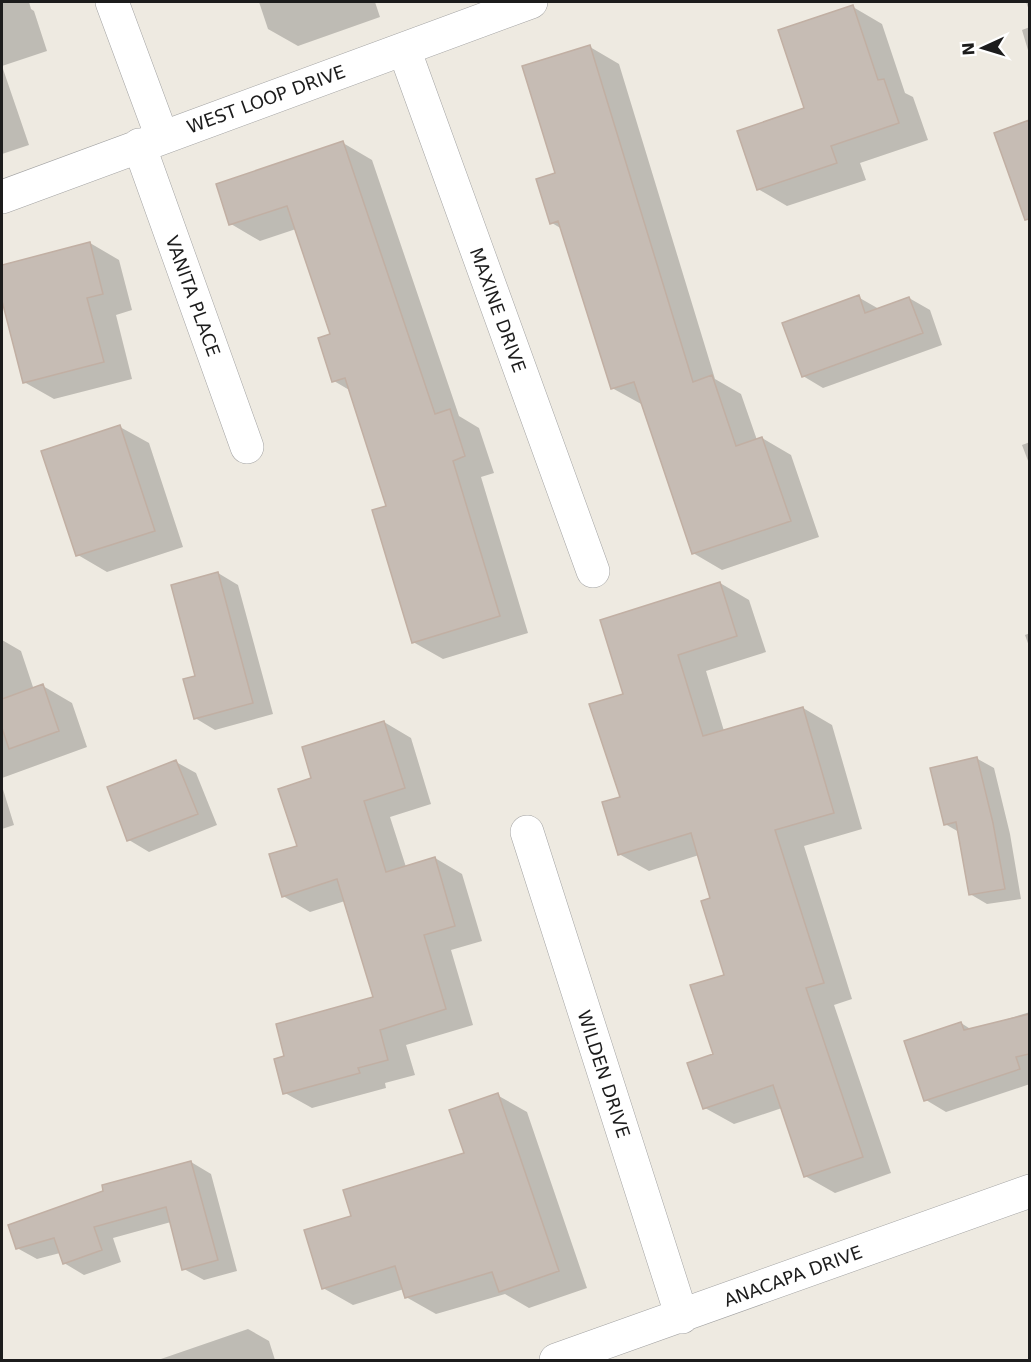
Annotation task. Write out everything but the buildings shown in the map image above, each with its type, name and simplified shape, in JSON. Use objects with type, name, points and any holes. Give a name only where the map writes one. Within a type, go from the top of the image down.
[{"type":"street","name":"VANITA PLACE","points":[[112,2],[151,141],[247,447]]},
{"type":"street","name":"WEST LOOP DRIVE","points":[[2,197],[531,2]]},
{"type":"street","name":"MAXINE DRIVE","points":[[404,49],[593,572]]},
{"type":"street","name":"WILDEN DRIVE","points":[[527,832],[682,1317]]},
{"type":"street","name":"ANACAPA DRIVE","points":[[556,1360],[682,1317],[1029,1191]]}]
